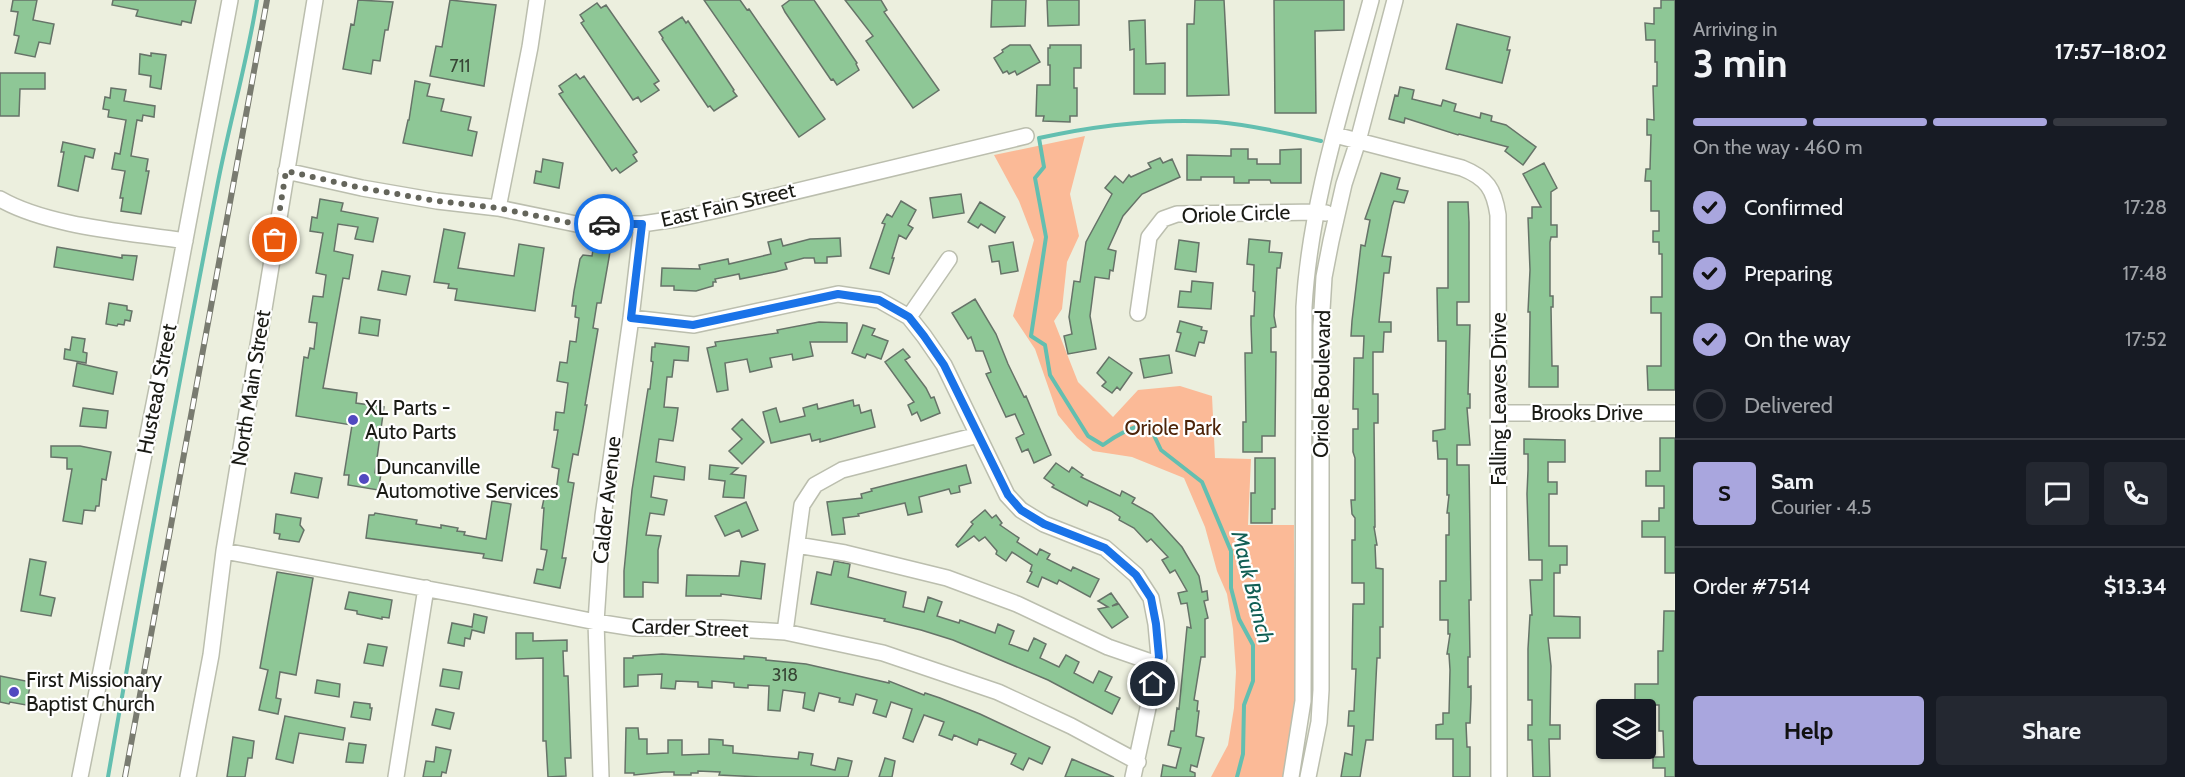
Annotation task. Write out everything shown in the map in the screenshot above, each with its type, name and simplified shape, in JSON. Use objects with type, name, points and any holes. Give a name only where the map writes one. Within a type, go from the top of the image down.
[{"type":"street","name":"Hustead Street","points":[[80,777],[230,0]]},
{"type":"street","name":"North Main Street","points":[[188,777],[211,655],[224,551],[315,0]]},
{"type":"street","points":[[498,208],[537,0]]},
{"type":"street","name":"Oriole Boulevard","points":[[1291,777],[1303,701],[1304,307],[1310,249],[1317,212],[1371,0]]},
{"type":"street","name":"Oriole Boulevard","points":[[1308,777],[1319,722],[1321,690],[1321,326],[1324,277],[1344,184],[1358,141],[1395,0]]},
{"type":"street","name":"Falling Leaves Drive","points":[[1335,135],[1478,174],[1495,197],[1498,215],[1499,777]]},
{"type":"street","name":"East Fain Street","points":[[286,171],[362,188],[437,201],[498,208],[576,224],[642,224],[722,209],[1026,136]]},
{"type":"street","points":[[0,199],[17,208],[48,218],[185,241]]},
{"type":"street","name":"Oriole Circle","points":[[1138,313],[1149,237],[1163,219],[1177,214],[1317,212],[1337,215]]},
{"type":"street","name":"Calder Avenue","points":[[601,777],[596,622],[603,516],[642,224]]},
{"type":"street","points":[[909,317],[949,259]]},
{"type":"street","points":[[631,318],[693,325],[838,294],[879,300],[909,317],[944,365],[1008,495],[1021,510],[1044,524],[1105,548],[1136,575],[1151,598],[1159,657],[1136,770]]},
{"type":"street","name":"Brooks Drive","points":[[1499,413],[1675,413]]},
{"type":"street","points":[[784,632],[802,505],[815,484],[842,470],[978,435]]},
{"type":"street","points":[[797,545],[845,553],[947,578],[1017,604],[1108,647],[1157,664]]},
{"type":"street","name":"Carder Street","points":[[224,551],[634,628],[721,628],[784,632],[883,653],[998,692],[1071,726],[1136,770]]},
{"type":"street","points":[[396,777],[426,588]]},
{"type":"green space","name":"Oriole Park","points":[[1085,136],[1070,194],[1079,236],[1067,262],[1062,309],[1054,321],[1078,382],[1113,417],[1138,390],[1180,386],[1212,396],[1215,458],[1251,459],[1248,525],[1294,525],[1295,684],[1289,747],[1283,777],[1211,777],[1228,745],[1234,708],[1236,672],[1233,629],[1227,594],[1217,571],[1205,527],[1184,478],[1132,457],[1093,451],[1077,438],[1058,415],[1035,349],[1013,316],[1034,240],[1019,201],[994,155]]},
{"type":"building","points":[[13,0],[37,0],[33,20],[54,24],[50,44],[39,42],[35,57],[15,53],[19,36],[14,35],[18,12],[11,11]]},
{"type":"building","points":[[113,0],[196,0],[191,23],[182,21],[181,25],[136,16],[138,10],[112,5]]},
{"type":"building","points":[[358,0],[393,2],[380,61],[373,60],[371,74],[343,69]]},
{"type":"building","points":[[450,0],[496,5],[484,86],[430,76],[436,46],[442,47]]},
{"type":"building","points":[[704,0],[740,0],[747,10],[749,9],[825,119],[799,137]]},
{"type":"building","points":[[790,0],[814,0],[857,63],[859,70],[837,85],[833,79],[831,80],[785,12],[782,6]]},
{"type":"building","points":[[845,0],[881,0],[887,10],[884,12],[939,90],[913,108],[866,41],[873,36]]},
{"type":"building","points":[[992,0],[1026,0],[1025,26],[991,27]]},
{"type":"building","points":[[1047,0],[1079,0],[1079,25],[1048,26]]},
{"type":"building","points":[[1195,0],[1224,0],[1229,95],[1187,96],[1187,24],[1194,24]]},
{"type":"building","points":[[1274,0],[1344,0],[1344,30],[1315,31],[1316,113],[1275,113]]},
{"type":"building","points":[[1661,0],[1675,0],[1675,390],[1648,390],[1647,366],[1661,366],[1661,313],[1651,313],[1651,297],[1662,297],[1662,254],[1659,254],[1659,242],[1653,242],[1653,231],[1659,231],[1659,211],[1651,211],[1651,181],[1645,181],[1646,169],[1650,169],[1651,135],[1647,135],[1647,119],[1654,120],[1653,86],[1657,86],[1657,62],[1655,62],[1655,40],[1646,40],[1645,23],[1654,24],[1654,8],[1661,8]]},
{"type":"building","points":[[597,3],[601,8],[606,5],[659,81],[654,84],[659,90],[641,102],[638,97],[633,100],[581,23],[584,21],[580,15]]},
{"type":"building","points":[[682,17],[686,23],[688,21],[737,96],[714,111],[710,106],[708,107],[659,32]]},
{"type":"building","points":[[1145,20],[1146,64],[1165,63],[1165,94],[1134,94],[1134,49],[1130,50],[1129,21]]},
{"type":"building","points":[[1457,24],[1510,37],[1507,50],[1510,50],[1502,83],[1446,69]]},
{"type":"building","points":[[1010,45],[1030,45],[1040,62],[1017,75],[1015,71],[1009,74],[1007,71],[1003,73],[994,58]]},
{"type":"building","points":[[1050,45],[1081,45],[1081,68],[1074,68],[1077,116],[1070,116],[1070,122],[1043,121],[1044,116],[1036,116],[1037,85],[1050,85],[1048,48]]},
{"type":"building","points":[[151,53],[166,55],[161,89],[150,87],[151,76],[139,74],[140,54],[151,56]]},
{"type":"building","points":[[0,73],[45,73],[45,89],[20,89],[19,116],[0,116]]},
{"type":"building","points":[[576,74],[580,79],[584,76],[637,152],[633,155],[637,161],[620,173],[616,168],[612,171],[559,94],[563,92],[559,86]]},
{"type":"building","points":[[415,81],[430,84],[427,96],[444,99],[441,111],[471,117],[468,130],[477,132],[472,156],[403,143]]},
{"type":"building","points":[[1400,87],[1414,90],[1412,99],[1441,106],[1443,100],[1456,104],[1454,111],[1480,118],[1481,113],[1492,116],[1491,121],[1506,125],[1536,147],[1523,165],[1505,151],[1508,147],[1458,135],[1405,118],[1404,123],[1389,119],[1395,95],[1398,96]]},
{"type":"building","points":[[111,88],[126,90],[124,101],[155,106],[154,117],[143,115],[142,121],[137,120],[131,156],[148,159],[146,171],[149,171],[141,214],[121,211],[123,198],[120,198],[125,171],[112,169],[115,153],[120,154],[126,120],[108,117],[109,110],[103,109],[105,97],[110,98]]},
{"type":"building","points":[[63,142],[95,149],[93,158],[85,156],[78,191],[58,186],[64,152],[61,152]]},
{"type":"building","points":[[1231,149],[1248,149],[1248,159],[1257,159],[1257,164],[1280,164],[1280,150],[1301,149],[1301,183],[1249,180],[1249,183],[1234,183],[1234,177],[1201,177],[1201,180],[1187,180],[1187,155],[1231,156]]},
{"type":"building","points":[[1160,158],[1163,163],[1172,159],[1180,177],[1142,194],[1123,216],[1108,249],[1116,251],[1113,271],[1110,270],[1109,279],[1095,277],[1090,316],[1096,349],[1068,354],[1064,336],[1072,334],[1069,317],[1074,281],[1080,282],[1086,242],[1112,194],[1105,188],[1115,176],[1123,183],[1129,175],[1131,177],[1151,168],[1148,163]]},
{"type":"building","points":[[543,159],[563,163],[559,188],[534,183],[536,171],[541,172]]},
{"type":"building","points":[[1544,163],[1557,188],[1551,192],[1551,225],[1557,225],[1557,237],[1551,237],[1550,242],[1550,296],[1553,296],[1553,307],[1551,307],[1552,366],[1558,366],[1558,387],[1529,387],[1528,218],[1532,218],[1532,207],[1541,207],[1523,174]]},
{"type":"building","points":[[1381,173],[1400,178],[1397,189],[1408,191],[1404,203],[1394,201],[1392,206],[1382,256],[1391,257],[1389,273],[1384,273],[1379,322],[1391,322],[1391,332],[1384,332],[1383,352],[1373,352],[1373,394],[1378,394],[1378,423],[1374,423],[1374,527],[1377,545],[1375,545],[1376,568],[1383,569],[1383,627],[1380,627],[1380,658],[1377,658],[1373,740],[1366,740],[1360,777],[1341,777],[1345,753],[1352,755],[1354,726],[1348,726],[1349,711],[1354,711],[1356,669],[1352,669],[1353,604],[1364,604],[1364,583],[1352,583],[1352,540],[1355,540],[1355,518],[1352,514],[1351,500],[1355,500],[1353,429],[1358,429],[1358,409],[1353,409],[1354,358],[1363,358],[1364,336],[1351,336],[1361,245],[1365,246],[1370,220],[1365,219]]},
{"type":"building","points":[[961,194],[964,213],[933,218],[930,198]]},
{"type":"building","points":[[320,199],[343,203],[341,211],[378,218],[373,242],[355,239],[358,227],[338,224],[334,251],[353,255],[349,279],[343,278],[323,388],[357,393],[356,403],[384,407],[375,473],[381,474],[378,490],[348,485],[349,475],[344,475],[352,425],[296,416],[304,357],[308,358],[310,348],[314,349],[317,323],[309,322],[313,296],[323,297],[326,275],[316,273],[323,233],[310,231],[312,217],[317,218]]},
{"type":"building","points":[[901,201],[916,210],[908,225],[913,228],[906,239],[899,235],[889,274],[870,268],[885,224],[882,223],[887,214],[892,217]]},
{"type":"building","points":[[980,202],[1005,217],[995,233],[981,224],[978,228],[968,222]]},
{"type":"building","points":[[1448,202],[1468,202],[1469,222],[1469,302],[1457,302],[1457,325],[1470,325],[1468,394],[1470,394],[1470,408],[1467,408],[1470,445],[1457,445],[1457,465],[1469,465],[1471,600],[1469,600],[1468,687],[1471,686],[1471,699],[1470,723],[1466,723],[1467,747],[1470,747],[1470,777],[1453,777],[1453,739],[1436,739],[1436,725],[1443,724],[1443,713],[1449,713],[1450,670],[1449,654],[1447,654],[1450,634],[1448,634],[1448,620],[1440,620],[1440,581],[1446,581],[1446,535],[1449,535],[1447,459],[1438,459],[1437,441],[1433,441],[1433,431],[1445,429],[1446,341],[1438,341],[1437,288],[1448,288]]},
{"type":"building","points":[[444,229],[465,233],[458,268],[514,276],[519,244],[544,248],[535,311],[455,300],[457,289],[448,288],[449,284],[434,282]]},
{"type":"building","points":[[840,238],[841,256],[827,257],[827,263],[815,263],[814,258],[804,258],[785,263],[787,269],[775,272],[740,279],[739,274],[715,279],[713,286],[696,291],[674,290],[674,286],[661,286],[662,268],[700,269],[699,265],[728,259],[729,264],[771,254],[768,242],[781,239],[783,246],[810,239]]},
{"type":"building","points":[[1249,239],[1270,241],[1269,252],[1282,253],[1280,268],[1277,268],[1274,316],[1276,327],[1271,328],[1271,352],[1276,352],[1275,436],[1262,436],[1262,452],[1243,452],[1243,422],[1246,422],[1245,353],[1252,353],[1251,316],[1254,316],[1255,292],[1253,291],[1254,265],[1247,264]]},
{"type":"building","points":[[1179,240],[1199,243],[1196,272],[1175,269]]},
{"type":"building","points":[[1013,242],[1018,271],[1001,274],[999,261],[992,262],[989,246]]},
{"type":"building","points":[[57,247],[122,258],[122,255],[137,256],[133,280],[54,267]]},
{"type":"building","points":[[593,250],[610,252],[601,303],[597,303],[593,328],[598,329],[583,428],[578,455],[573,454],[568,482],[574,483],[562,558],[566,558],[560,588],[534,583],[537,569],[543,570],[547,550],[541,549],[544,508],[542,508],[546,489],[556,491],[559,469],[552,467],[558,430],[554,430],[556,412],[564,413],[568,383],[557,381],[560,362],[567,363],[570,341],[576,342],[579,318],[575,317],[576,306],[572,306],[580,259],[583,255],[592,256]]},
{"type":"building","points":[[382,271],[410,276],[406,295],[378,290]]},
{"type":"building","points":[[1192,281],[1213,283],[1211,309],[1178,307],[1180,291],[1191,292]]},
{"type":"building","points":[[975,299],[996,334],[1051,455],[1034,463],[1028,449],[1022,452],[1016,438],[1024,434],[1015,414],[1006,417],[986,374],[991,372],[983,351],[976,351],[971,337],[968,339],[952,313]]},
{"type":"building","points":[[109,303],[127,306],[127,310],[132,311],[130,321],[125,320],[124,325],[118,324],[117,326],[106,324]]},
{"type":"building","points":[[361,317],[380,320],[378,336],[359,333]]},
{"type":"building","points":[[1180,321],[1202,327],[1201,330],[1207,331],[1204,343],[1199,342],[1195,356],[1176,351],[1181,333],[1177,332]]},
{"type":"building","points":[[819,322],[847,323],[847,342],[810,342],[813,356],[793,360],[792,354],[770,358],[772,367],[750,372],[747,359],[725,363],[728,390],[717,392],[707,348],[716,346],[715,342],[778,333],[777,330]]},
{"type":"building","points":[[863,325],[875,329],[872,335],[888,341],[881,359],[867,354],[865,358],[852,353]]},
{"type":"building","points":[[72,337],[85,339],[83,352],[87,353],[86,363],[64,359],[65,349],[70,350]]},
{"type":"building","points":[[655,343],[689,347],[688,361],[674,360],[672,377],[667,377],[664,407],[678,408],[673,441],[659,439],[656,462],[685,467],[684,480],[654,476],[651,497],[667,500],[664,515],[650,513],[646,535],[661,536],[658,550],[658,583],[643,582],[643,597],[624,597],[624,571],[632,490],[648,389],[650,389],[652,347],[655,347]]},
{"type":"building","points":[[903,349],[910,357],[905,360],[931,398],[934,397],[940,413],[921,421],[917,412],[912,415],[908,405],[914,402],[885,362]]},
{"type":"building","points":[[1169,355],[1172,373],[1144,378],[1140,359]]},
{"type":"building","points":[[1109,357],[1132,373],[1120,390],[1117,387],[1112,393],[1102,386],[1106,382],[1097,373]]},
{"type":"building","points":[[77,363],[117,372],[113,394],[73,386]]},
{"type":"building","points":[[853,400],[854,406],[859,405],[861,413],[871,410],[875,427],[820,442],[820,439],[812,441],[810,434],[771,443],[763,412],[776,408],[780,422],[805,416],[803,408],[817,404],[818,409]]},
{"type":"building","points":[[83,408],[108,411],[106,428],[80,426]]},
{"type":"building","points":[[742,419],[764,442],[742,464],[729,451],[742,439],[732,429]]},
{"type":"building","points":[[1660,438],[1675,438],[1675,573],[1665,573],[1665,537],[1642,537],[1642,521],[1659,521],[1659,508],[1664,508],[1664,486],[1646,486],[1646,471],[1660,471]]},
{"type":"building","points":[[1524,439],[1565,440],[1565,462],[1548,462],[1548,482],[1557,482],[1557,494],[1549,494],[1549,546],[1567,546],[1567,565],[1560,565],[1560,573],[1554,573],[1554,616],[1580,617],[1580,638],[1548,638],[1551,666],[1550,725],[1560,725],[1560,739],[1549,739],[1550,777],[1533,777],[1532,740],[1528,740],[1528,725],[1532,725],[1532,700],[1528,700],[1528,649],[1530,615],[1532,615],[1530,580],[1542,580],[1542,560],[1529,560],[1528,454],[1524,454]]},
{"type":"building","points":[[51,446],[80,446],[111,452],[106,480],[102,479],[99,506],[96,506],[95,511],[84,510],[82,524],[63,521],[72,469],[67,469],[67,458],[51,457]]},
{"type":"building","points":[[1255,458],[1275,458],[1275,509],[1272,509],[1272,523],[1251,523],[1251,493],[1255,493]]},
{"type":"building","points":[[1056,463],[1069,472],[1072,467],[1083,475],[1081,477],[1120,496],[1122,491],[1135,498],[1132,503],[1152,514],[1182,547],[1199,576],[1202,592],[1207,591],[1208,600],[1204,601],[1208,618],[1205,619],[1205,657],[1201,657],[1194,700],[1198,701],[1197,711],[1199,711],[1196,736],[1204,738],[1197,767],[1191,765],[1190,771],[1195,773],[1195,777],[1161,777],[1163,765],[1176,768],[1181,748],[1168,745],[1171,731],[1174,731],[1177,708],[1179,709],[1187,627],[1191,628],[1187,603],[1181,604],[1178,593],[1187,591],[1175,570],[1170,573],[1162,560],[1168,557],[1151,539],[1147,542],[1134,528],[1119,520],[1120,517],[1111,511],[1089,501],[1087,506],[1052,487],[1054,485],[1044,478]]},
{"type":"building","points":[[710,465],[738,468],[731,474],[746,476],[744,498],[723,497],[725,481],[709,479]]},
{"type":"building","points":[[966,465],[971,483],[959,486],[960,492],[951,494],[949,489],[919,497],[922,512],[908,515],[905,503],[858,514],[859,516],[843,518],[845,534],[832,535],[827,502],[862,498],[861,494],[872,491],[871,489]]},
{"type":"building","points":[[295,473],[322,478],[318,498],[291,493]]},
{"type":"building","points":[[492,501],[511,504],[502,561],[483,558],[484,554],[366,538],[369,515],[375,513],[417,520],[416,524],[458,528],[457,531],[465,532],[464,535],[486,539]]},
{"type":"building","points":[[746,502],[758,530],[742,537],[739,530],[725,536],[715,516]]},
{"type":"building","points":[[985,510],[992,518],[996,515],[1002,523],[1000,525],[1019,538],[1017,542],[1037,555],[1040,549],[1050,554],[1047,559],[1071,571],[1073,567],[1099,579],[1090,597],[1059,580],[1057,584],[1042,577],[1038,587],[1027,582],[1032,572],[1030,571],[1032,565],[1012,552],[1006,561],[996,554],[997,551],[985,537],[979,541],[974,536],[958,547],[956,545],[973,524],[971,522]]},
{"type":"building","points":[[276,514],[301,518],[300,525],[304,530],[299,542],[279,539],[280,534],[274,533]]},
{"type":"building","points":[[30,559],[46,562],[40,595],[55,598],[51,616],[21,611]]},
{"type":"building","points":[[741,561],[765,564],[761,599],[721,594],[721,596],[686,596],[687,575],[739,576]]},
{"type":"building","points":[[834,561],[850,564],[848,577],[906,592],[903,607],[924,612],[928,597],[942,602],[937,616],[959,623],[960,620],[995,633],[998,624],[1014,631],[1009,644],[1028,651],[1034,638],[1046,644],[1040,658],[1059,667],[1066,655],[1079,662],[1074,673],[1093,683],[1099,671],[1112,677],[1105,691],[1120,698],[1112,714],[1048,680],[953,640],[884,621],[885,619],[811,604],[817,572],[831,575]]},
{"type":"building","points":[[277,572],[313,578],[296,675],[280,672],[276,698],[281,699],[278,714],[259,710],[268,670],[260,668]]},
{"type":"building","points":[[349,592],[392,600],[389,618],[382,617],[382,619],[357,614],[357,611],[345,609]]},
{"type":"building","points":[[1111,593],[1118,603],[1112,606],[1119,604],[1128,617],[1112,628],[1098,609],[1108,607],[1098,601]]},
{"type":"building","points":[[1664,611],[1675,611],[1675,777],[1665,777],[1665,768],[1653,768],[1653,759],[1664,757],[1663,731],[1659,731],[1659,705],[1656,705],[1656,699],[1635,699],[1635,684],[1658,684],[1658,651],[1663,651]]},
{"type":"building","points":[[474,614],[487,617],[484,633],[472,630],[470,639],[465,638],[464,646],[448,643],[452,623],[472,627]]},
{"type":"building","points":[[516,633],[533,633],[533,641],[567,640],[567,651],[563,651],[564,676],[568,676],[571,758],[565,758],[566,776],[548,777],[546,741],[543,741],[543,658],[516,659]]},
{"type":"building","points":[[368,644],[387,647],[383,666],[364,663]]},
{"type":"building","points":[[662,654],[744,659],[744,656],[766,658],[766,660],[806,664],[889,683],[889,681],[980,714],[1050,747],[1042,764],[1029,758],[1023,770],[1011,764],[1016,754],[979,739],[977,745],[954,735],[952,740],[939,735],[944,722],[924,715],[913,742],[903,738],[912,709],[891,702],[886,717],[873,713],[877,700],[856,694],[853,705],[839,702],[840,698],[819,693],[814,711],[803,708],[805,693],[783,690],[780,711],[768,710],[769,686],[734,687],[734,683],[712,681],[712,688],[698,687],[698,682],[676,681],[675,689],[661,688],[662,674],[638,675],[638,686],[624,687],[624,658]]},
{"type":"building","points":[[443,669],[462,672],[459,689],[440,686]]},
{"type":"building","name":"First Missionary Baptist Church","points":[[0,676],[31,682],[26,705],[0,702]]},
{"type":"building","points":[[317,680],[340,684],[339,697],[315,693]]},
{"type":"building","points":[[354,702],[370,704],[372,708],[370,720],[351,717]]},
{"type":"building","points":[[436,709],[454,713],[450,729],[432,725]]},
{"type":"building","points":[[285,716],[345,728],[343,740],[299,733],[293,763],[276,759]]},
{"type":"building","points":[[626,728],[638,728],[639,739],[647,739],[647,754],[668,753],[668,740],[682,740],[682,755],[709,754],[709,739],[723,740],[723,745],[733,746],[733,753],[798,759],[799,752],[813,754],[811,765],[835,770],[838,758],[852,761],[848,777],[761,777],[719,775],[720,772],[698,771],[691,775],[674,775],[674,772],[664,772],[634,775],[634,773],[625,773]]},
{"type":"building","points":[[233,737],[254,741],[252,758],[248,758],[245,777],[227,777]]},
{"type":"building","points":[[349,743],[366,745],[363,763],[346,762]]},
{"type":"building","points":[[436,747],[451,750],[446,773],[442,772],[441,777],[423,777],[426,761],[434,762]]},
{"type":"building","points":[[885,758],[895,761],[892,777],[879,777]]},
{"type":"building","points":[[1072,759],[1114,777],[1065,777]]},
{"type":"waterway","points":[[108,777],[147,555],[203,261],[257,0]]},
{"type":"waterway","name":"Mauk Branch","points":[[1237,777],[1243,754],[1244,705],[1253,681],[1253,645],[1239,619],[1231,588],[1231,551],[1202,482],[1161,450],[1148,423],[1125,431],[1103,445],[1088,436],[1050,375],[1045,345],[1031,336],[1046,237],[1035,178],[1044,167],[1039,138],[1083,129],[1128,124],[1195,121],[1243,125],[1321,141]]},
{"type":"railway","points":[[125,777],[267,0]]},
{"type":"way so far","points":[[275,240],[286,171],[362,188],[437,201],[498,208],[576,224],[604,224]]},
{"type":"place","name":"XL Parts - Auto Parts","points":[[353,420]]},
{"type":"place","name":"Duncanville Automotive Services","points":[[364,479]]},
{"type":"place","name":"First Missionary Baptist Church","points":[[14,692]]},
{"type":"route","points":[[604,224],[642,224],[631,318],[693,325],[838,294],[879,300],[909,317],[944,365],[1008,495],[1021,510],[1044,524],[1105,548],[1136,575],[1151,598],[1156,624],[1159,657],[1153,684]]}]
